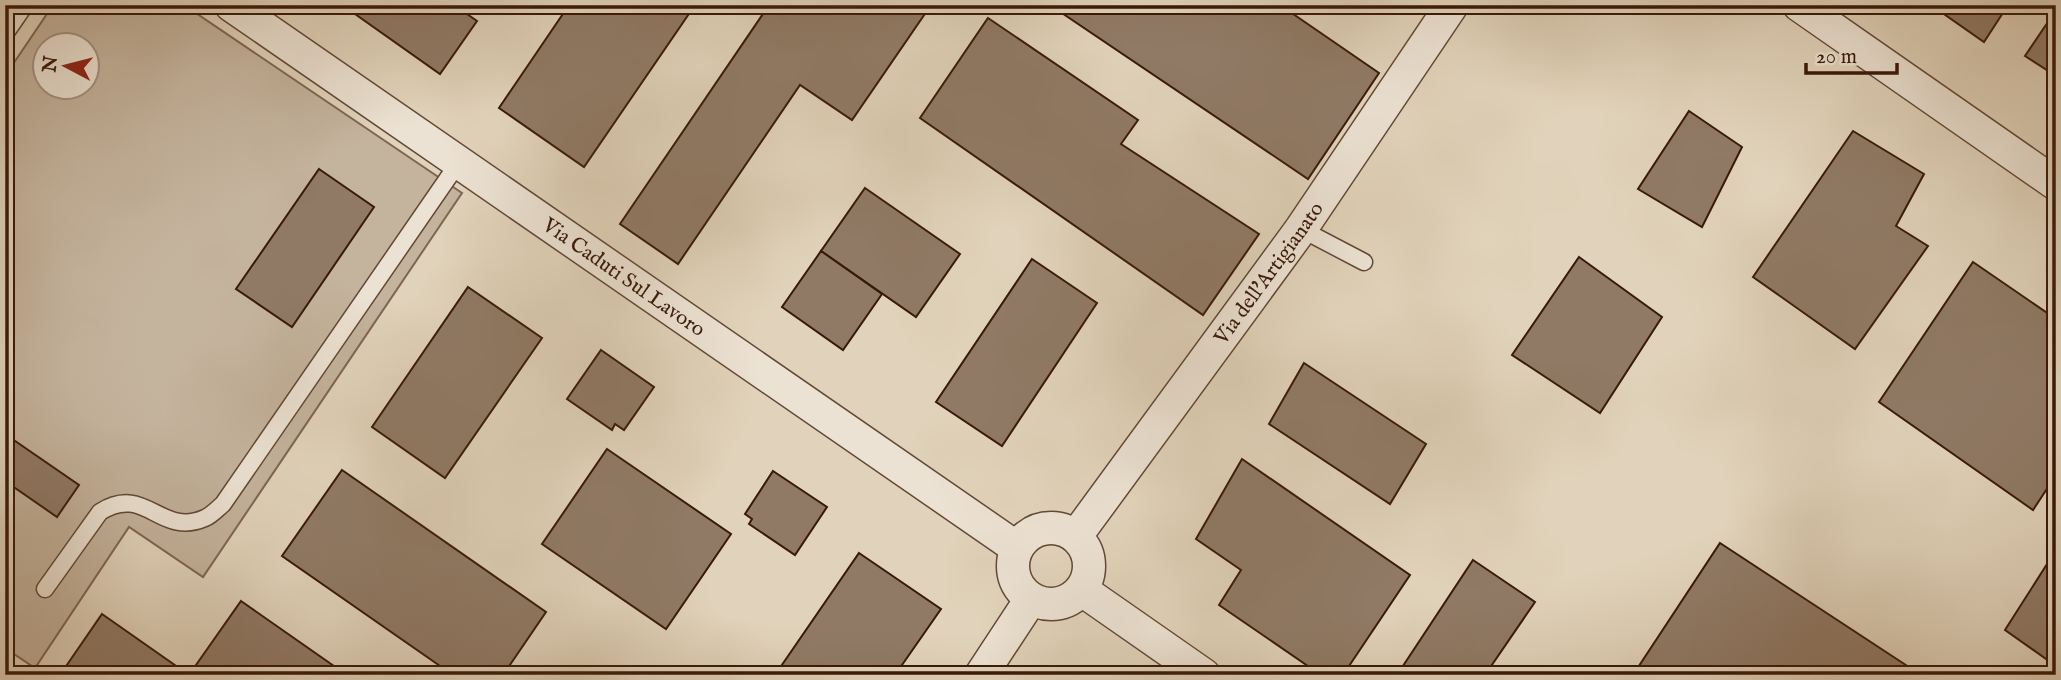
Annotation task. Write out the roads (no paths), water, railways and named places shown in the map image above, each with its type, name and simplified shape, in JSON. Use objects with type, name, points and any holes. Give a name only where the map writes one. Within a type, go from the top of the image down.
[{"type":"street","name":"Via Caduti Sul Lavoro","points":[[231,5],[1017,548]]},
{"type":"street","name":"Via dell'Artigianato","points":[[1076,536],[1301,229],[1452,5]]},
{"type":"street","points":[[1799,5],[2056,184]]},
{"type":"street","points":[[1044,528],[1066,530],[1076,536],[1089,556],[1088,579],[1082,590],[1074,598],[1053,605],[1031,599],[1016,582],[1013,559],[1017,548],[1033,532],[1044,528]]},
{"type":"street","points":[[1082,590],[1204,675]]},
{"type":"street","points":[[981,675],[1031,599]]},
{"type":"lane","points":[[5,34],[25,5]]},
{"type":"lane","points":[[45,589],[100,512],[110,506],[124,502],[137,504],[173,522],[190,523],[208,517],[223,504],[459,162]]},
{"type":"lane","points":[[1301,229],[1364,262]]}]
